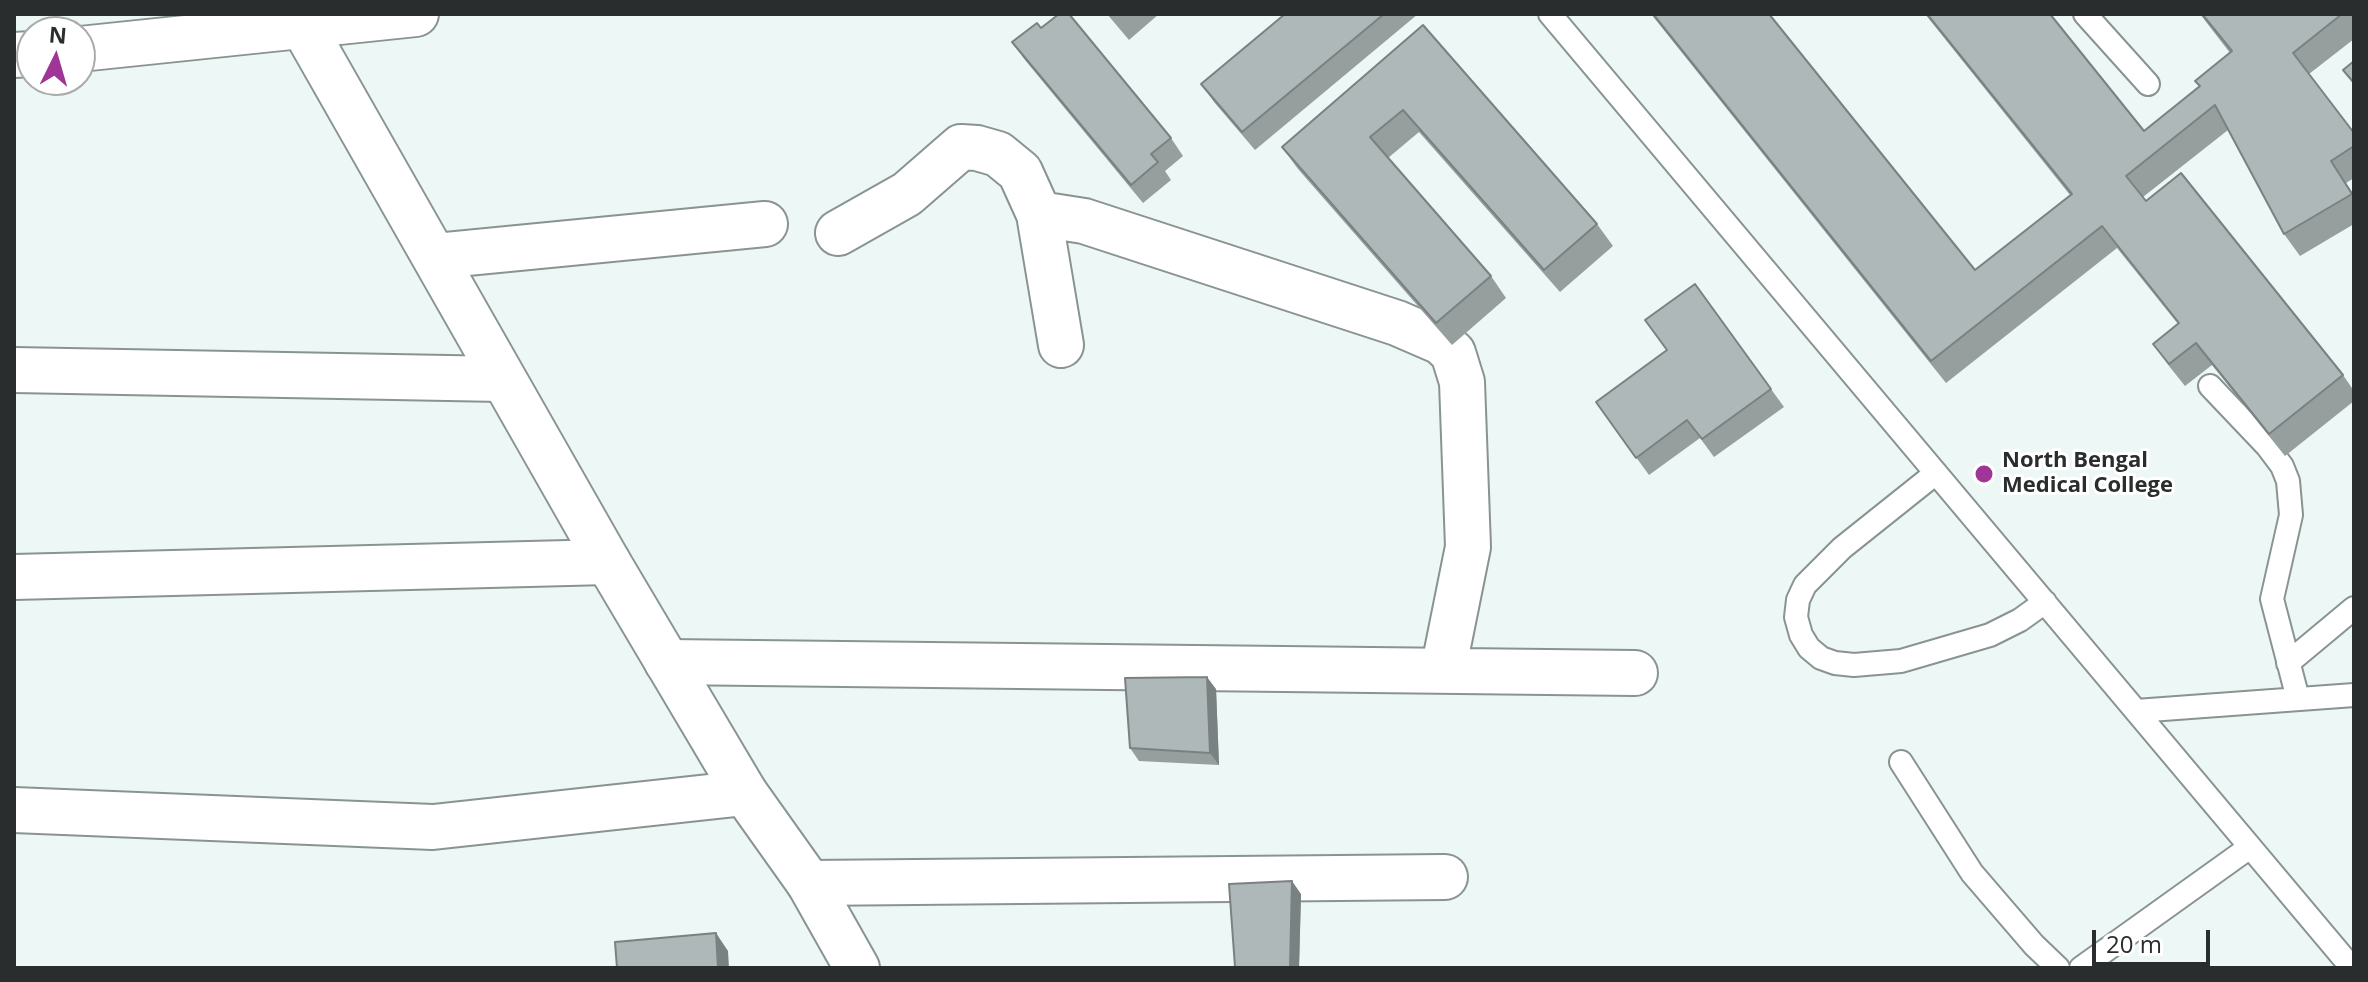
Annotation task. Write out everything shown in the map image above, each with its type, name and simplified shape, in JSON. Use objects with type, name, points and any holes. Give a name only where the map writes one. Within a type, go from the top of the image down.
[{"type":"street","points":[[96,47],[300,21],[416,14]]},
{"type":"street","points":[[300,21],[608,562],[745,793],[809,883],[857,968]]},
{"type":"street","points":[[838,233],[907,194],[961,147],[998,154],[1020,172],[1039,214],[1061,345]]},
{"type":"street","points":[[1039,214],[1084,221],[1397,323],[1441,342],[1453,353],[1462,382],[1468,547],[1443,671]]},
{"type":"street","points":[[436,256],[765,224]]},
{"type":"street","points":[[14,370],[502,379]]},
{"type":"street","points":[[14,577],[608,562]]},
{"type":"street","points":[[667,662],[1635,673]]},
{"type":"street","points":[[14,810],[433,827],[745,793]]},
{"type":"street","points":[[809,883],[1445,877]]},
{"type":"lane","points":[[1550,14],[2352,968]]},
{"type":"lane","points":[[2085,14],[2148,84]]},
{"type":"lane","points":[[2210,386],[2267,446],[2282,466],[2288,481],[2291,515],[2272,599],[2298,699]]},
{"type":"lane","points":[[1936,473],[1842,548],[1805,585],[1798,600],[1796,617],[1809,648],[1821,658],[1835,663],[1854,665],[1901,661],[1990,635],[2020,620],[2045,602]]},
{"type":"lane","points":[[2288,663],[2354,608]]},
{"type":"lane","points":[[2136,711],[2354,695]]},
{"type":"lane","points":[[1901,762],[1972,873],[2058,968]]},
{"type":"lane","points":[[2081,968],[2250,847]]},
{"type":"building","points":[[1059,14],[1069,14],[1171,138],[1151,154],[1158,162],[1131,185],[1012,42],[1037,23],[1041,28]]},
{"type":"building","points":[[1285,14],[1384,14],[1242,132],[1201,84]]},
{"type":"building","points":[[1653,14],[1769,14],[1975,270],[2072,194],[1927,14],[2050,14],[2144,131],[2200,86],[2195,81],[2232,51],[2202,14],[2342,14],[2293,53],[2354,133],[2354,146],[2331,161],[2352,194],[2284,234],[2215,105],[2126,176],[2146,201],[2181,173],[2343,375],[2269,434],[2196,343],[2169,364],[2153,344],[2179,323],[2102,226],[1931,361]]},
{"type":"building","points":[[1423,25],[1597,224],[1544,270],[1403,110],[1370,137],[1491,276],[1436,323],[1282,147]]},
{"type":"building","points":[[2354,61],[2354,83],[2343,70]]},
{"type":"building","points":[[1695,284],[1771,389],[1702,439],[1687,420],[1636,458],[1596,402],[1667,350],[1645,320]]},
{"type":"building","points":[[1207,677],[1210,753],[1130,748],[1125,678]]},
{"type":"building","points":[[1292,881],[1290,967],[1235,967],[1229,884]]},
{"type":"building","points":[[716,933],[718,968],[617,968],[615,942]]},
{"type":"place","name":"North Bengal Medical College","points":[[1984,474]]}]
